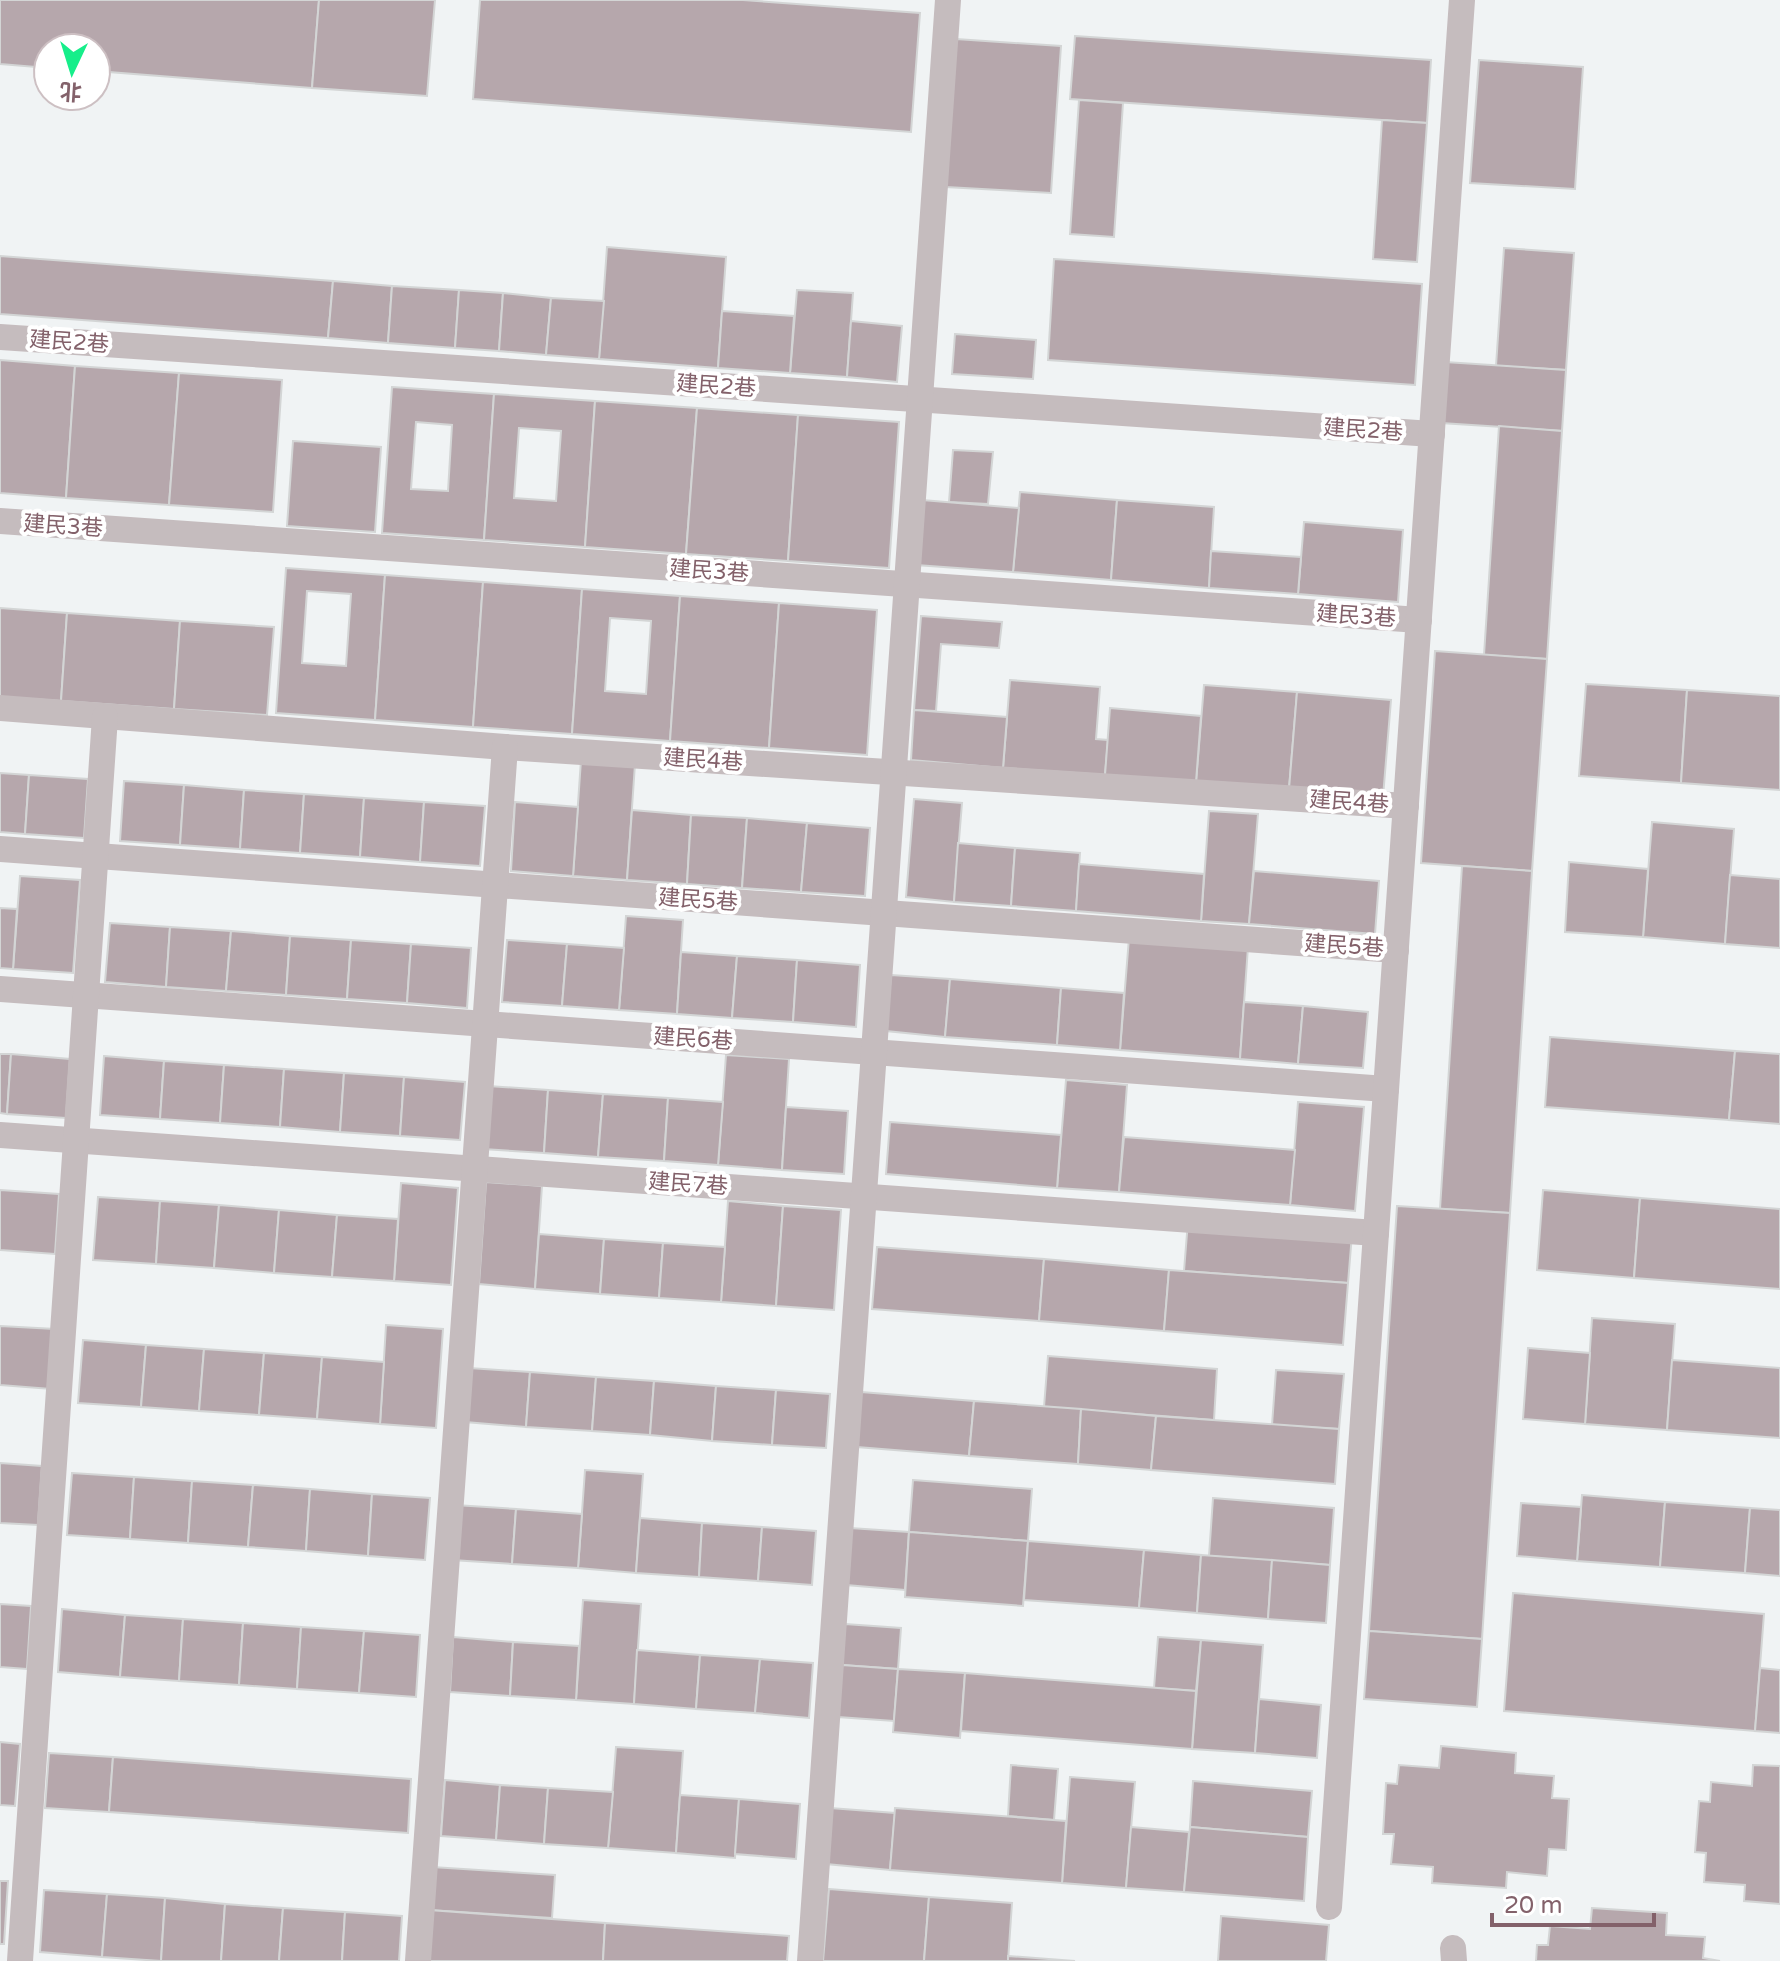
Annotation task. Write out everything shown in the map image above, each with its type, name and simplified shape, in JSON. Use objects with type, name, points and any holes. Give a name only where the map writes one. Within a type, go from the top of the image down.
[{"type":"lane","points":[[810,1961],[948,0]]},
{"type":"lane","points":[[1329,1907],[1462,0]]},
{"type":"lane","name":"建民2巷","points":[[0,337],[1432,434]]},
{"type":"lane","name":"建民3巷","points":[[0,521],[1419,620]]},
{"type":"lane","name":"建民4巷","points":[[0,708],[505,747],[1406,806]]},
{"type":"lane","points":[[20,1961],[105,717]]},
{"type":"lane","points":[[418,1961],[505,747]]},
{"type":"lane","name":"建民5巷","points":[[0,849],[1396,950]]},
{"type":"lane","name":"建民6巷","points":[[0,989],[1386,1089]]},
{"type":"lane","name":"建民7巷","points":[[0,1135],[1376,1233]]},
{"type":"building","points":[[0,0],[319,0],[312,88],[112,72],[112,32],[32,32],[32,67],[0,64]]},
{"type":"building","points":[[319,0],[435,0],[427,96],[312,88]]},
{"type":"building","points":[[480,0],[743,0],[920,13],[911,132],[473,99]]},
{"type":"building","points":[[1075,36],[1431,60],[1427,123],[1070,99]]},
{"type":"building","points":[[956,39],[1061,46],[1051,193],[946,187]]},
{"type":"building","points":[[1479,60],[1583,67],[1575,189],[1470,183]]},
{"type":"building","points":[[1079,100],[1123,103],[1114,237],[1070,234]]},
{"type":"building","points":[[1382,120],[1427,123],[1417,262],[1373,259]]},
{"type":"building","points":[[607,247],[726,257],[718,368],[599,359]]},
{"type":"building","points":[[1504,248],[1574,253],[1566,370],[1496,366]]},
{"type":"building","points":[[0,256],[333,281],[328,338],[0,314]]},
{"type":"building","points":[[1054,259],[1422,284],[1415,385],[1048,360]]},
{"type":"building","points":[[333,281],[392,286],[388,343],[328,338]]},
{"type":"building","points":[[392,286],[459,290],[455,348],[388,343]]},
{"type":"building","points":[[459,290],[503,293],[499,351],[455,348]]},
{"type":"building","points":[[797,290],[853,293],[847,377],[790,373]]},
{"type":"building","points":[[503,293],[551,298],[546,355],[499,351]]},
{"type":"building","points":[[551,298],[604,301],[599,359],[546,355]]},
{"type":"building","points":[[722,311],[794,316],[790,373],[718,368]]},
{"type":"building","points":[[851,321],[902,326],[897,382],[847,377]]},
{"type":"building","points":[[955,334],[1036,340],[1033,379],[952,374]]},
{"type":"building","points":[[0,360],[75,366],[66,498],[0,493]]},
{"type":"building","points":[[1445,362],[1566,370],[1562,431],[1441,423]]},
{"type":"building","points":[[75,366],[179,373],[169,505],[66,498]]},
{"type":"building","points":[[179,373],[282,380],[273,512],[169,505]]},
{"type":"building","points":[[392,387],[494,394],[484,540],[382,533]],"holes":[[[416,422],[452,425],[448,491],[411,489]]]},
{"type":"building","points":[[494,394],[595,401],[585,547],[484,540]],"holes":[[[519,428],[561,431],[556,501],[514,498]]]},
{"type":"building","points":[[595,401],[697,408],[686,554],[585,547]]},
{"type":"building","points":[[697,408],[798,415],[788,561],[686,554]]},
{"type":"building","points":[[798,415],[899,422],[889,568],[788,561]]},
{"type":"building","points":[[1499,426],[1562,431],[1547,659],[1484,655]]},
{"type":"building","points":[[293,441],[381,447],[375,532],[287,526]]},
{"type":"building","points":[[953,450],[993,452],[988,504],[949,502]]},
{"type":"building","points":[[1020,492],[1117,500],[1111,580],[1013,572]]},
{"type":"building","points":[[922,500],[1019,508],[1013,572],[916,565]]},
{"type":"building","points":[[1117,500],[1214,507],[1209,588],[1111,580]]},
{"type":"building","points":[[1304,522],[1403,530],[1398,602],[1298,594]]},
{"type":"building","points":[[1211,551],[1301,557],[1298,594],[1209,588]]},
{"type":"building","points":[[286,568],[385,575],[375,720],[276,713]],"holes":[[[307,591],[351,594],[346,666],[302,663]]]},
{"type":"building","points":[[385,575],[483,582],[473,727],[375,720]]},
{"type":"building","points":[[483,582],[582,589],[572,734],[473,727]]},
{"type":"building","points":[[582,589],[680,596],[670,741],[572,734]],"holes":[[[610,618],[651,621],[646,694],[605,691]]]},
{"type":"building","points":[[680,596],[779,603],[769,748],[670,741]]},
{"type":"building","points":[[779,603],[877,610],[867,755],[769,748]]},
{"type":"building","points":[[0,608],[67,613],[61,701],[0,697]]},
{"type":"building","points":[[67,613],[180,621],[174,709],[61,701]]},
{"type":"building","points":[[921,616],[1002,622],[999,648],[941,644],[936,711],[914,710]]},
{"type":"building","points":[[180,621],[274,627],[267,715],[174,709]]},
{"type":"building","points":[[1435,651],[1547,659],[1532,871],[1421,863]]},
{"type":"building","points":[[1010,680],[1100,687],[1096,739],[1108,740],[1105,775],[1003,768]]},
{"type":"building","points":[[1586,684],[1687,690],[1681,783],[1579,776]]},
{"type":"building","points":[[1204,685],[1297,692],[1289,789],[1196,782]]},
{"type":"building","points":[[1687,690],[1780,696],[1780,790],[1681,783]]},
{"type":"building","points":[[1297,692],[1391,700],[1383,797],[1289,789]]},
{"type":"building","points":[[1110,708],[1201,716],[1196,782],[1105,775]]},
{"type":"building","points":[[914,710],[1007,717],[1003,768],[911,760]]},
{"type":"building","points":[[581,760],[635,764],[627,880],[573,876]]},
{"type":"building","points":[[0,773],[29,775],[25,834],[0,832]]},
{"type":"building","points":[[29,775],[88,779],[84,838],[25,834]]},
{"type":"building","points":[[124,781],[184,785],[180,845],[120,841]]},
{"type":"building","points":[[184,785],[244,790],[240,849],[180,845]]},
{"type":"building","points":[[244,790],[304,794],[300,853],[240,849]]},
{"type":"building","points":[[304,794],[364,798],[360,857],[300,853]]},
{"type":"building","points":[[364,798],[424,802],[420,862],[360,857]]},
{"type":"building","points":[[914,799],[962,803],[954,902],[906,897]]},
{"type":"building","points":[[424,802],[485,806],[480,866],[420,862]]},
{"type":"building","points":[[515,802],[578,807],[573,876],[511,871]]},
{"type":"building","points":[[632,810],[691,815],[687,884],[627,880]]},
{"type":"building","points":[[1209,811],[1258,814],[1249,924],[1201,921]]},
{"type":"building","points":[[691,815],[747,818],[742,888],[687,884]]},
{"type":"building","points":[[747,818],[807,823],[801,892],[742,888]]},
{"type":"building","points":[[1652,822],[1734,829],[1725,944],[1643,937]]},
{"type":"building","points":[[807,823],[870,828],[865,896],[801,892]]},
{"type":"building","points":[[958,843],[1015,848],[1011,906],[954,902]]},
{"type":"building","points":[[1015,848],[1080,853],[1076,911],[1011,906]]},
{"type":"building","points":[[1569,862],[1648,869],[1643,937],[1565,932]]},
{"type":"building","points":[[1079,864],[1204,874],[1201,921],[1076,911]]},
{"type":"building","points":[[1462,866],[1532,871],[1510,1213],[1440,1209]]},
{"type":"building","points":[[1254,871],[1379,881],[1375,934],[1249,924]]},
{"type":"building","points":[[1730,875],[1780,879],[1780,948],[1725,944]]},
{"type":"building","points":[[20,876],[80,880],[73,973],[13,969]]},
{"type":"building","points":[[0,908],[17,909],[13,969],[0,968]]},
{"type":"building","points":[[626,916],[683,920],[677,1014],[619,1010]]},
{"type":"building","points":[[110,923],[170,927],[166,987],[105,982]]},
{"type":"building","points":[[170,927],[231,931],[226,991],[166,987]]},
{"type":"building","points":[[231,931],[290,936],[286,995],[226,991]]},
{"type":"building","points":[[290,936],[351,940],[347,999],[286,995]]},
{"type":"building","points":[[1129,938],[1248,947],[1240,1059],[1120,1050]]},
{"type":"building","points":[[351,940],[411,944],[407,1003],[347,999]]},
{"type":"building","points":[[507,940],[567,944],[562,1006],[502,1002]]},
{"type":"building","points":[[411,944],[471,948],[467,1008],[407,1003]]},
{"type":"building","points":[[567,944],[624,948],[619,1010],[562,1006]]},
{"type":"building","points":[[681,952],[737,956],[732,1018],[677,1014]]},
{"type":"building","points":[[737,956],[797,960],[793,1022],[732,1018]]},
{"type":"building","points":[[797,960],[860,965],[856,1027],[793,1022]]},
{"type":"building","points":[[891,975],[950,979],[945,1037],[886,1031]]},
{"type":"building","points":[[950,979],[1061,988],[1057,1045],[945,1037]]},
{"type":"building","points":[[1061,988],[1124,993],[1120,1050],[1057,1045]]},
{"type":"building","points":[[1244,1002],[1303,1006],[1298,1064],[1240,1059]]},
{"type":"building","points":[[1303,1006],[1368,1012],[1363,1068],[1298,1064]]},
{"type":"building","points":[[1550,1037],[1735,1051],[1729,1120],[1545,1107]]},
{"type":"building","points":[[1735,1051],[1780,1054],[1780,1124],[1729,1120]]},
{"type":"building","points":[[0,1054],[11,1054],[7,1114],[0,1113]]},
{"type":"building","points":[[11,1054],[70,1059],[66,1118],[7,1114]]},
{"type":"building","points":[[726,1055],[789,1059],[782,1170],[718,1165]]},
{"type":"building","points":[[104,1056],[164,1061],[160,1119],[100,1115]]},
{"type":"building","points":[[164,1061],[224,1065],[220,1123],[160,1119]]},
{"type":"building","points":[[224,1065],[284,1069],[280,1127],[220,1123]]},
{"type":"building","points":[[284,1069],[344,1073],[340,1132],[280,1127]]},
{"type":"building","points":[[344,1073],[404,1077],[400,1136],[340,1132]]},
{"type":"building","points":[[404,1077],[465,1082],[460,1140],[400,1136]]},
{"type":"building","points":[[1066,1080],[1127,1085],[1119,1192],[1057,1188]]},
{"type":"building","points":[[488,1086],[548,1090],[544,1153],[483,1149]]},
{"type":"building","points":[[548,1090],[603,1094],[598,1157],[544,1153]]},
{"type":"building","points":[[603,1094],[668,1098],[664,1161],[598,1157]]},
{"type":"building","points":[[668,1098],[723,1102],[718,1165],[664,1161]]},
{"type":"building","points":[[1298,1102],[1364,1107],[1355,1211],[1290,1205]]},
{"type":"building","points":[[786,1107],[848,1111],[844,1174],[782,1170]]},
{"type":"building","points":[[890,1122],[1061,1135],[1057,1188],[886,1174]]},
{"type":"building","points":[[1124,1137],[1295,1150],[1290,1205],[1119,1192]]},
{"type":"building","points":[[486,1182],[542,1186],[535,1289],[479,1284]]},
{"type":"building","points":[[401,1183],[458,1188],[451,1285],[394,1281]]},
{"type":"building","points":[[0,1190],[59,1194],[55,1254],[0,1250]]},
{"type":"building","points":[[1543,1190],[1640,1198],[1634,1278],[1537,1270]]},
{"type":"building","points":[[98,1197],[160,1201],[156,1264],[93,1260]]},
{"type":"building","points":[[1640,1198],[1780,1209],[1780,1289],[1634,1278]]},
{"type":"building","points":[[160,1201],[219,1205],[214,1268],[156,1264]]},
{"type":"building","points":[[728,1201],[783,1206],[776,1306],[721,1302]]},
{"type":"building","points":[[219,1205],[279,1210],[274,1273],[214,1268]]},
{"type":"building","points":[[783,1206],[841,1210],[834,1310],[776,1306]]},
{"type":"building","points":[[1397,1206],[1510,1213],[1482,1639],[1369,1631]]},
{"type":"building","points":[[279,1210],[337,1215],[332,1277],[274,1273]]},
{"type":"building","points":[[337,1215],[398,1219],[394,1281],[332,1277]]},
{"type":"building","points":[[1188,1221],[1352,1234],[1348,1283],[1184,1271]]},
{"type":"building","points":[[539,1234],[604,1239],[600,1294],[535,1289]]},
{"type":"building","points":[[604,1239],[663,1243],[659,1298],[600,1294]]},
{"type":"building","points":[[663,1243],[725,1247],[721,1302],[659,1298]]},
{"type":"building","points":[[877,1247],[1044,1259],[1039,1321],[872,1309]]},
{"type":"building","points":[[1044,1259],[1169,1270],[1164,1331],[1039,1321]]},
{"type":"building","points":[[1169,1270],[1348,1283],[1343,1345],[1164,1331]]},
{"type":"building","points":[[1592,1318],[1675,1324],[1667,1430],[1585,1424]]},
{"type":"building","points":[[386,1325],[443,1329],[436,1428],[380,1424]]},
{"type":"building","points":[[0,1326],[55,1329],[51,1389],[0,1385]]},
{"type":"building","points":[[83,1340],[146,1345],[141,1407],[78,1403]]},
{"type":"building","points":[[146,1345],[204,1349],[199,1411],[141,1407]]},
{"type":"building","points":[[1528,1348],[1590,1353],[1585,1424],[1523,1419]]},
{"type":"building","points":[[204,1349],[264,1353],[259,1415],[199,1411]]},
{"type":"building","points":[[264,1353],[322,1357],[317,1419],[259,1415]]},
{"type":"building","points":[[1048,1356],[1217,1369],[1214,1420],[1044,1407]]},
{"type":"building","points":[[322,1357],[384,1362],[380,1424],[317,1419]]},
{"type":"building","points":[[1672,1360],[1780,1368],[1780,1438],[1667,1430]]},
{"type":"building","points":[[469,1368],[530,1372],[526,1427],[465,1422]]},
{"type":"building","points":[[1276,1370],[1344,1374],[1339,1429],[1272,1425]]},
{"type":"building","points":[[530,1372],[596,1377],[592,1431],[526,1427]]},
{"type":"building","points":[[596,1377],[654,1381],[650,1435],[592,1431]]},
{"type":"building","points":[[654,1381],[716,1386],[712,1441],[650,1435]]},
{"type":"building","points":[[716,1386],[776,1390],[772,1445],[712,1441]]},
{"type":"building","points":[[776,1390],[830,1394],[826,1448],[772,1445]]},
{"type":"building","points":[[861,1392],[974,1401],[969,1456],[857,1447]]},
{"type":"building","points":[[974,1401],[1081,1409],[1078,1464],[969,1456]]},
{"type":"building","points":[[1081,1409],[1156,1416],[1151,1470],[1078,1464]]},
{"type":"building","points":[[1156,1416],[1339,1429],[1335,1484],[1151,1470]]},
{"type":"building","points":[[0,1463],[42,1466],[38,1525],[0,1523]]},
{"type":"building","points":[[585,1470],[643,1474],[636,1573],[578,1568]]},
{"type":"building","points":[[72,1473],[134,1477],[130,1539],[67,1535]]},
{"type":"building","points":[[134,1477],[192,1481],[188,1543],[130,1539]]},
{"type":"building","points":[[913,1480],[1032,1489],[1028,1541],[909,1532]]},
{"type":"building","points":[[192,1481],[253,1485],[248,1547],[188,1543]]},
{"type":"building","points":[[253,1485],[310,1489],[306,1551],[248,1547]]},
{"type":"building","points":[[310,1489],[372,1494],[368,1556],[306,1551]]},
{"type":"building","points":[[372,1494],[430,1498],[425,1560],[368,1556]]},
{"type":"building","points":[[1582,1495],[1665,1502],[1660,1567],[1577,1561]]},
{"type":"building","points":[[1213,1498],[1334,1508],[1330,1565],[1209,1556]]},
{"type":"building","points":[[1665,1502],[1750,1508],[1745,1573],[1660,1567]]},
{"type":"building","points":[[1521,1503],[1581,1507],[1577,1561],[1517,1556]]},
{"type":"building","points":[[455,1505],[516,1509],[512,1564],[452,1560]]},
{"type":"building","points":[[1750,1508],[1780,1510],[1780,1576],[1745,1573]]},
{"type":"building","points":[[516,1509],[582,1514],[578,1568],[512,1564]]},
{"type":"building","points":[[640,1518],[702,1523],[699,1577],[636,1573]]},
{"type":"building","points":[[702,1523],[762,1527],[758,1581],[699,1577]]},
{"type":"building","points":[[762,1527],[816,1531],[812,1585],[758,1581]]},
{"type":"building","points":[[850,1528],[909,1532],[905,1590],[846,1585]]},
{"type":"building","points":[[909,1532],[1028,1541],[1023,1606],[905,1597]]},
{"type":"building","points":[[1028,1541],[1144,1550],[1139,1608],[1024,1600]]},
{"type":"building","points":[[1144,1550],[1201,1555],[1197,1613],[1139,1608]]},
{"type":"building","points":[[1201,1555],[1272,1560],[1268,1619],[1197,1613]]},
{"type":"building","points":[[1272,1560],[1330,1565],[1326,1623],[1268,1619]]},
{"type":"building","points":[[1513,1593],[1764,1614],[1755,1731],[1504,1711]]},
{"type":"building","points":[[583,1600],[641,1604],[634,1704],[576,1700]]},
{"type":"building","points":[[0,1604],[31,1606],[27,1669],[0,1667]]},
{"type":"building","points":[[62,1609],[125,1615],[120,1677],[58,1672]]},
{"type":"building","points":[[125,1615],[183,1619],[179,1681],[120,1677]]},
{"type":"building","points":[[183,1619],[243,1623],[239,1685],[179,1681]]},
{"type":"building","points":[[243,1623],[301,1627],[297,1689],[239,1685]]},
{"type":"building","points":[[845,1624],[901,1628],[898,1669],[842,1665]]},
{"type":"building","points":[[301,1627],[364,1631],[359,1693],[297,1689]]},
{"type":"building","points":[[364,1631],[420,1635],[416,1697],[359,1693]]},
{"type":"building","points":[[1369,1631],[1482,1639],[1477,1707],[1364,1699]]},
{"type":"building","points":[[453,1637],[513,1642],[510,1696],[450,1692]]},
{"type":"building","points":[[1158,1637],[1201,1640],[1196,1691],[1154,1688]]},
{"type":"building","points":[[1201,1640],[1263,1645],[1255,1753],[1192,1749]]},
{"type":"building","points":[[513,1642],[579,1646],[576,1700],[510,1696]]},
{"type":"building","points":[[637,1650],[700,1655],[696,1709],[634,1704]]},
{"type":"building","points":[[700,1655],[760,1659],[755,1713],[696,1709]]},
{"type":"building","points":[[760,1659],[813,1663],[809,1718],[755,1713]]},
{"type":"building","points":[[842,1665],[898,1669],[894,1721],[838,1717]]},
{"type":"building","points":[[1760,1668],[1780,1670],[1780,1733],[1755,1731]]},
{"type":"building","points":[[898,1669],[965,1673],[960,1738],[893,1732]]},
{"type":"building","points":[[965,1673],[1196,1691],[1192,1749],[961,1731]]},
{"type":"building","points":[[1259,1699],[1321,1705],[1317,1758],[1255,1753]]},
{"type":"building","points":[[0,1742],[20,1744],[15,1806],[0,1805]]},
{"type":"building","points":[[1441,1746],[1516,1753],[1515,1773],[1554,1776],[1552,1798],[1569,1799],[1566,1850],[1549,1849],[1547,1876],[1507,1872],[1506,1888],[1432,1883],[1433,1867],[1391,1864],[1394,1834],[1383,1834],[1386,1783],[1397,1784],[1399,1765],[1439,1768]]},
{"type":"building","points":[[616,1747],[683,1751],[676,1853],[608,1848]]},
{"type":"building","points":[[49,1753],[113,1757],[109,1812],[45,1808]]},
{"type":"building","points":[[113,1757],[411,1779],[408,1833],[109,1812]]},
{"type":"building","points":[[1011,1765],[1058,1769],[1054,1820],[1008,1816]]},
{"type":"building","points":[[1753,1765],[1780,1766],[1780,1904],[1744,1901],[1745,1885],[1704,1882],[1706,1853],[1695,1852],[1699,1801],[1710,1802],[1711,1782],[1752,1786]]},
{"type":"building","points":[[1070,1777],[1135,1782],[1126,1888],[1062,1883]]},
{"type":"building","points":[[445,1780],[500,1785],[496,1840],[441,1836]]},
{"type":"building","points":[[1193,1781],[1312,1791],[1308,1837],[1190,1827]]},
{"type":"building","points":[[500,1785],[548,1788],[544,1844],[496,1840]]},
{"type":"building","points":[[548,1788],[613,1792],[608,1848],[544,1844]]},
{"type":"building","points":[[680,1795],[739,1799],[735,1858],[676,1853]]},
{"type":"building","points":[[739,1799],[800,1804],[796,1859],[735,1854]]},
{"type":"building","points":[[830,1808],[895,1813],[890,1870],[826,1864]]},
{"type":"building","points":[[895,1808],[1066,1821],[1062,1883],[890,1870]]},
{"type":"building","points":[[1131,1827],[1189,1832],[1184,1892],[1126,1888]]},
{"type":"building","points":[[1190,1827],[1308,1837],[1304,1901],[1184,1892]]},
{"type":"building","points":[[432,1867],[555,1875],[552,1918],[429,1910]]},
{"type":"building","points":[[0,1881],[8,1881],[4,1944],[0,1944]]},
{"type":"building","points":[[829,1889],[929,1897],[924,1961],[823,1961]]},
{"type":"building","points":[[44,1890],[107,1894],[102,1957],[40,1952]]},
{"type":"building","points":[[107,1894],[165,1898],[161,1961],[102,1957]]},
{"type":"building","points":[[929,1897],[1012,1903],[1008,1961],[924,1961]]},
{"type":"building","points":[[165,1898],[225,1904],[221,1961],[161,1961]]},
{"type":"building","points":[[225,1904],[283,1908],[279,1961],[221,1961]]},
{"type":"building","points":[[283,1908],[345,1912],[342,1961],[279,1961]]},
{"type":"building","points":[[1592,1908],[1667,1913],[1666,1935],[1705,1937],[1703,1958],[1720,1961],[1536,1961],[1537,1945],[1548,1945],[1550,1926],[1590,1929]]},
{"type":"building","points":[[429,1910],[605,1923],[603,1961],[426,1961]]},
{"type":"building","points":[[345,1912],[402,1916],[399,1961],[342,1961]]},
{"type":"building","points":[[1221,1916],[1329,1925],[1326,1961],[1218,1961]]},
{"type":"building","points":[[605,1923],[789,1936],[787,1961],[603,1961]]},
{"type":"building","points":[[1008,1956],[1075,1961],[1008,1961]]}]
